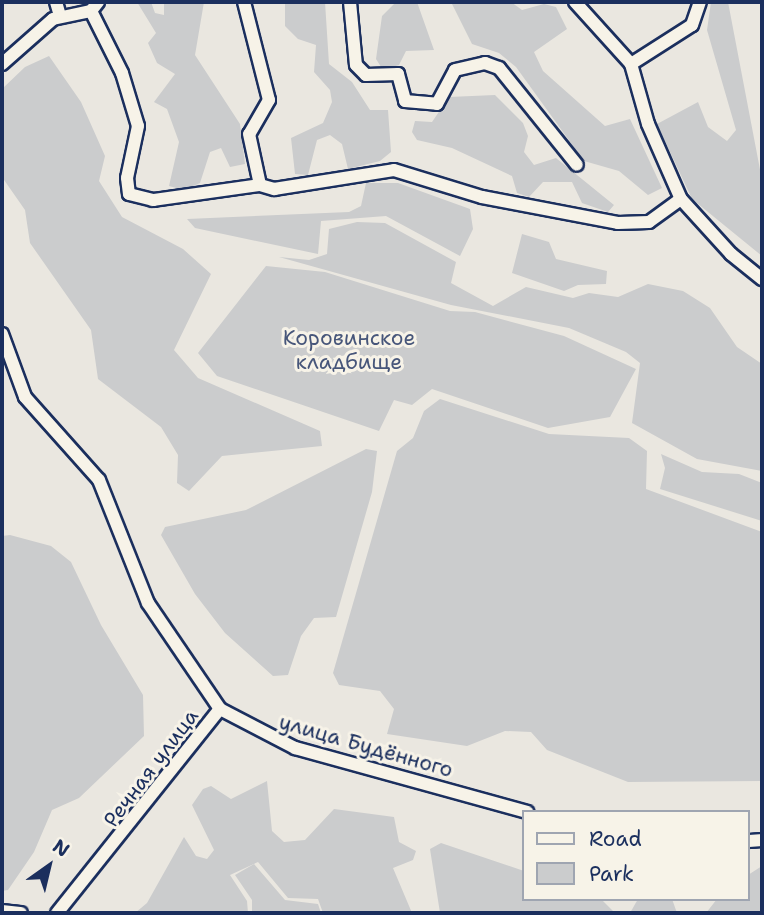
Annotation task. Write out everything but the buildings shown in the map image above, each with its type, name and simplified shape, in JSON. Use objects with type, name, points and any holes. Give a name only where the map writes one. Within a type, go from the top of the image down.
[{"type":"street","points":[[56,2],[60,16]]},
{"type":"street","points":[[244,2],[269,100],[249,134],[260,184]]},
{"type":"street","points":[[350,2],[356,65],[366,75],[398,74],[405,101],[437,104],[455,70],[485,63],[499,68],[577,165]]},
{"type":"street","points":[[575,2],[631,64],[648,124],[681,199],[731,254],[762,279]]},
{"type":"street","points":[[631,64],[692,25],[700,2]]},
{"type":"street","points":[[2,64],[60,16],[95,6],[134,105],[138,126],[125,188],[139,200],[260,184],[274,189],[394,170],[482,197],[618,223],[649,222],[681,199]]},
{"type":"street","name":"улица Будённого","points":[[2,334],[25,397],[99,480],[148,603],[220,709],[295,748],[522,811]]},
{"type":"street","name":"Речная улица","points":[[57,913],[220,709]]},
{"type":"street","points":[[2,911],[20,913]]},
{"type":"green space","points":[[137,2],[151,2],[155,13],[164,15],[164,2],[204,2],[195,55],[240,124],[245,164],[230,167],[221,148],[210,152],[200,183],[184,190],[169,186],[179,142],[167,109],[154,102],[175,74],[157,63],[148,43],[156,33]]},
{"type":"green space","points":[[285,2],[325,2],[329,64],[352,82],[370,110],[388,110],[391,152],[380,161],[348,169],[342,144],[330,135],[317,140],[308,175],[295,174],[291,138],[323,123],[332,102],[330,90],[314,72],[316,45],[298,39],[285,26]]},
{"type":"green space","points":[[396,2],[417,2],[434,50],[406,51],[399,65],[383,70],[376,59],[382,16]]},
{"type":"green space","points":[[451,2],[511,2],[522,10],[544,4],[556,7],[567,29],[534,52],[543,71],[605,126],[630,119],[662,188],[648,195],[619,171],[584,161],[516,67],[499,53],[472,44]]},
{"type":"green space","points":[[711,2],[728,2],[762,180],[762,256],[692,199],[657,124],[698,102],[708,127],[727,141],[736,130],[707,30]]},
{"type":"green space","points":[[49,56],[81,102],[105,156],[99,181],[122,217],[183,249],[211,274],[174,350],[198,378],[320,431],[322,446],[222,456],[189,491],[177,483],[178,455],[161,427],[98,379],[91,330],[30,243],[25,210],[2,177],[2,89],[25,67]]},
{"type":"green space","points":[[495,95],[523,123],[528,136],[524,152],[534,165],[556,158],[614,205],[608,212],[582,203],[572,182],[543,182],[529,197],[517,193],[512,176],[452,148],[417,140],[412,132],[415,121],[432,122],[449,97]]},
{"type":"green space","points":[[366,183],[398,183],[470,209],[473,229],[460,256],[386,216],[321,221],[318,254],[195,228],[187,219],[349,212],[361,206]]},
{"type":"green space","points":[[357,222],[385,223],[456,262],[451,283],[493,306],[526,287],[573,298],[589,293],[618,297],[648,284],[683,291],[710,308],[737,347],[762,364],[762,471],[697,459],[632,423],[640,363],[626,352],[569,328],[451,305],[279,257],[309,260],[327,254],[329,229]]},
{"type":"green space","points":[[522,234],[549,242],[556,259],[607,271],[606,284],[578,285],[564,291],[512,273]]},
{"type":"green space","name":"Коровинское кладбище","points":[[266,266],[325,272],[450,311],[475,312],[564,336],[636,369],[610,417],[548,428],[432,389],[412,405],[394,400],[379,431],[217,376],[198,353]]},
{"type":"green space","points":[[440,399],[549,434],[629,438],[647,451],[646,489],[762,532],[762,781],[628,782],[547,750],[531,732],[505,731],[467,746],[387,734],[394,709],[380,691],[339,685],[333,673],[397,451],[413,438],[424,411]]},
{"type":"green space","points":[[366,449],[377,451],[372,492],[336,617],[314,618],[301,636],[288,675],[273,676],[225,633],[195,594],[161,535],[165,527],[246,510]]},
{"type":"green space","points":[[661,454],[702,472],[739,474],[762,483],[762,521],[660,489],[665,468]]},
{"type":"green space","points":[[10,535],[51,546],[71,562],[101,625],[143,695],[144,736],[79,798],[52,810],[34,852],[8,890],[2,891],[2,536]]},
{"type":"green space","points":[[267,781],[272,831],[284,842],[305,840],[334,809],[394,817],[399,842],[416,851],[413,860],[393,868],[412,913],[323,913],[318,899],[288,898],[258,862],[230,875],[247,901],[248,913],[135,913],[147,903],[184,837],[196,856],[207,859],[214,850],[192,805],[203,789],[211,786],[231,799]]},
{"type":"green space","points":[[441,843],[522,870],[522,901],[603,901],[615,913],[440,913],[430,849]]},
{"type":"green space","points":[[254,864],[285,900],[318,904],[321,913],[252,913],[252,900],[235,875]]},
{"type":"green space","points":[[762,866],[762,913],[706,913],[715,901],[750,901],[750,874]]},
{"type":"green space","points":[[637,901],[673,901],[677,913],[630,913]]}]
